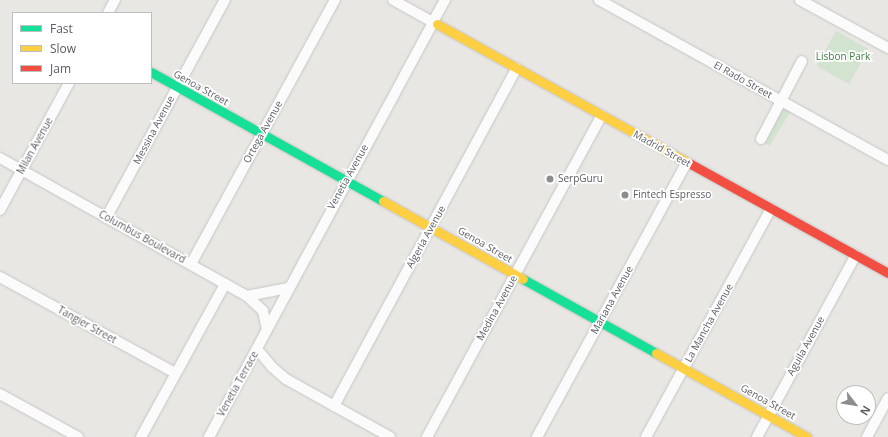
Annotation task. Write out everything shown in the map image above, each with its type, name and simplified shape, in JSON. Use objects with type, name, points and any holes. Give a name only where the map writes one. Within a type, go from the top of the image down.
[{"type":"street","points":[[109,12],[115,0]]},
{"type":"street","name":"Messina Avenue","points":[[106,218],[225,0]]},
{"type":"street","name":"Ortega Avenue","points":[[191,264],[335,0]]},
{"type":"street","name":"Madrid Street","points":[[393,0],[888,273]]},
{"type":"street","name":"Venetia Avenue","points":[[267,330],[346,180],[445,0]]},
{"type":"street","name":"El Rado Street","points":[[599,0],[888,160]]},
{"type":"street","points":[[800,0],[817,4],[888,48]]},
{"type":"street","points":[[761,139],[802,61]]},
{"type":"street","name":"Algeria Avenue","points":[[334,406],[517,68]]},
{"type":"street","name":"Genoa Street","points":[[152,73],[808,437]]},
{"type":"street","name":"Milan Avenue","points":[[0,210],[68,84]]},
{"type":"street","name":"Medina Avenue","points":[[427,437],[602,115]]},
{"type":"street","name":"Columbus Boulevard","points":[[0,158],[248,296],[263,311],[267,330]]},
{"type":"street","name":"Mariana Avenue","points":[[537,437],[687,162]]},
{"type":"street","name":"La Mancha Avenue","points":[[646,437],[771,209]]},
{"type":"street","name":"Aguila Avenue","points":[[757,437],[856,255]]},
{"type":"street","name":"Tangier Street","points":[[0,277],[175,373]]},
{"type":"street","points":[[141,437],[225,284]]},
{"type":"street","points":[[248,296],[288,288]]},
{"type":"street","name":"Venetia Terrace","points":[[209,437],[267,330]]},
{"type":"street","points":[[257,349],[280,375],[390,437]]},
{"type":"street","points":[[0,394],[78,437]]},
{"type":"street","points":[[867,437],[888,398]]},
{"type":"green space","name":"Lisbon Park","points":[[836,31],[868,49],[849,84],[817,66]]},
{"type":"green space","points":[[783,107],[791,112],[769,146],[762,141]]},
{"type":"traffic: fast","points":[[152,73],[383,201]]},
{"type":"traffic: fast","points":[[523,279],[656,353]]},
{"type":"traffic: slow","points":[[437,24],[689,163]]},
{"type":"traffic: slow","points":[[383,201],[523,279]]},
{"type":"traffic: slow","points":[[656,353],[807,437]]},
{"type":"traffic: jam","points":[[689,163],[888,273]]},
{"type":"place","name":"SerpGuru","points":[[550,179]]},
{"type":"place","name":"Fintech Espresso","points":[[625,195]]}]
